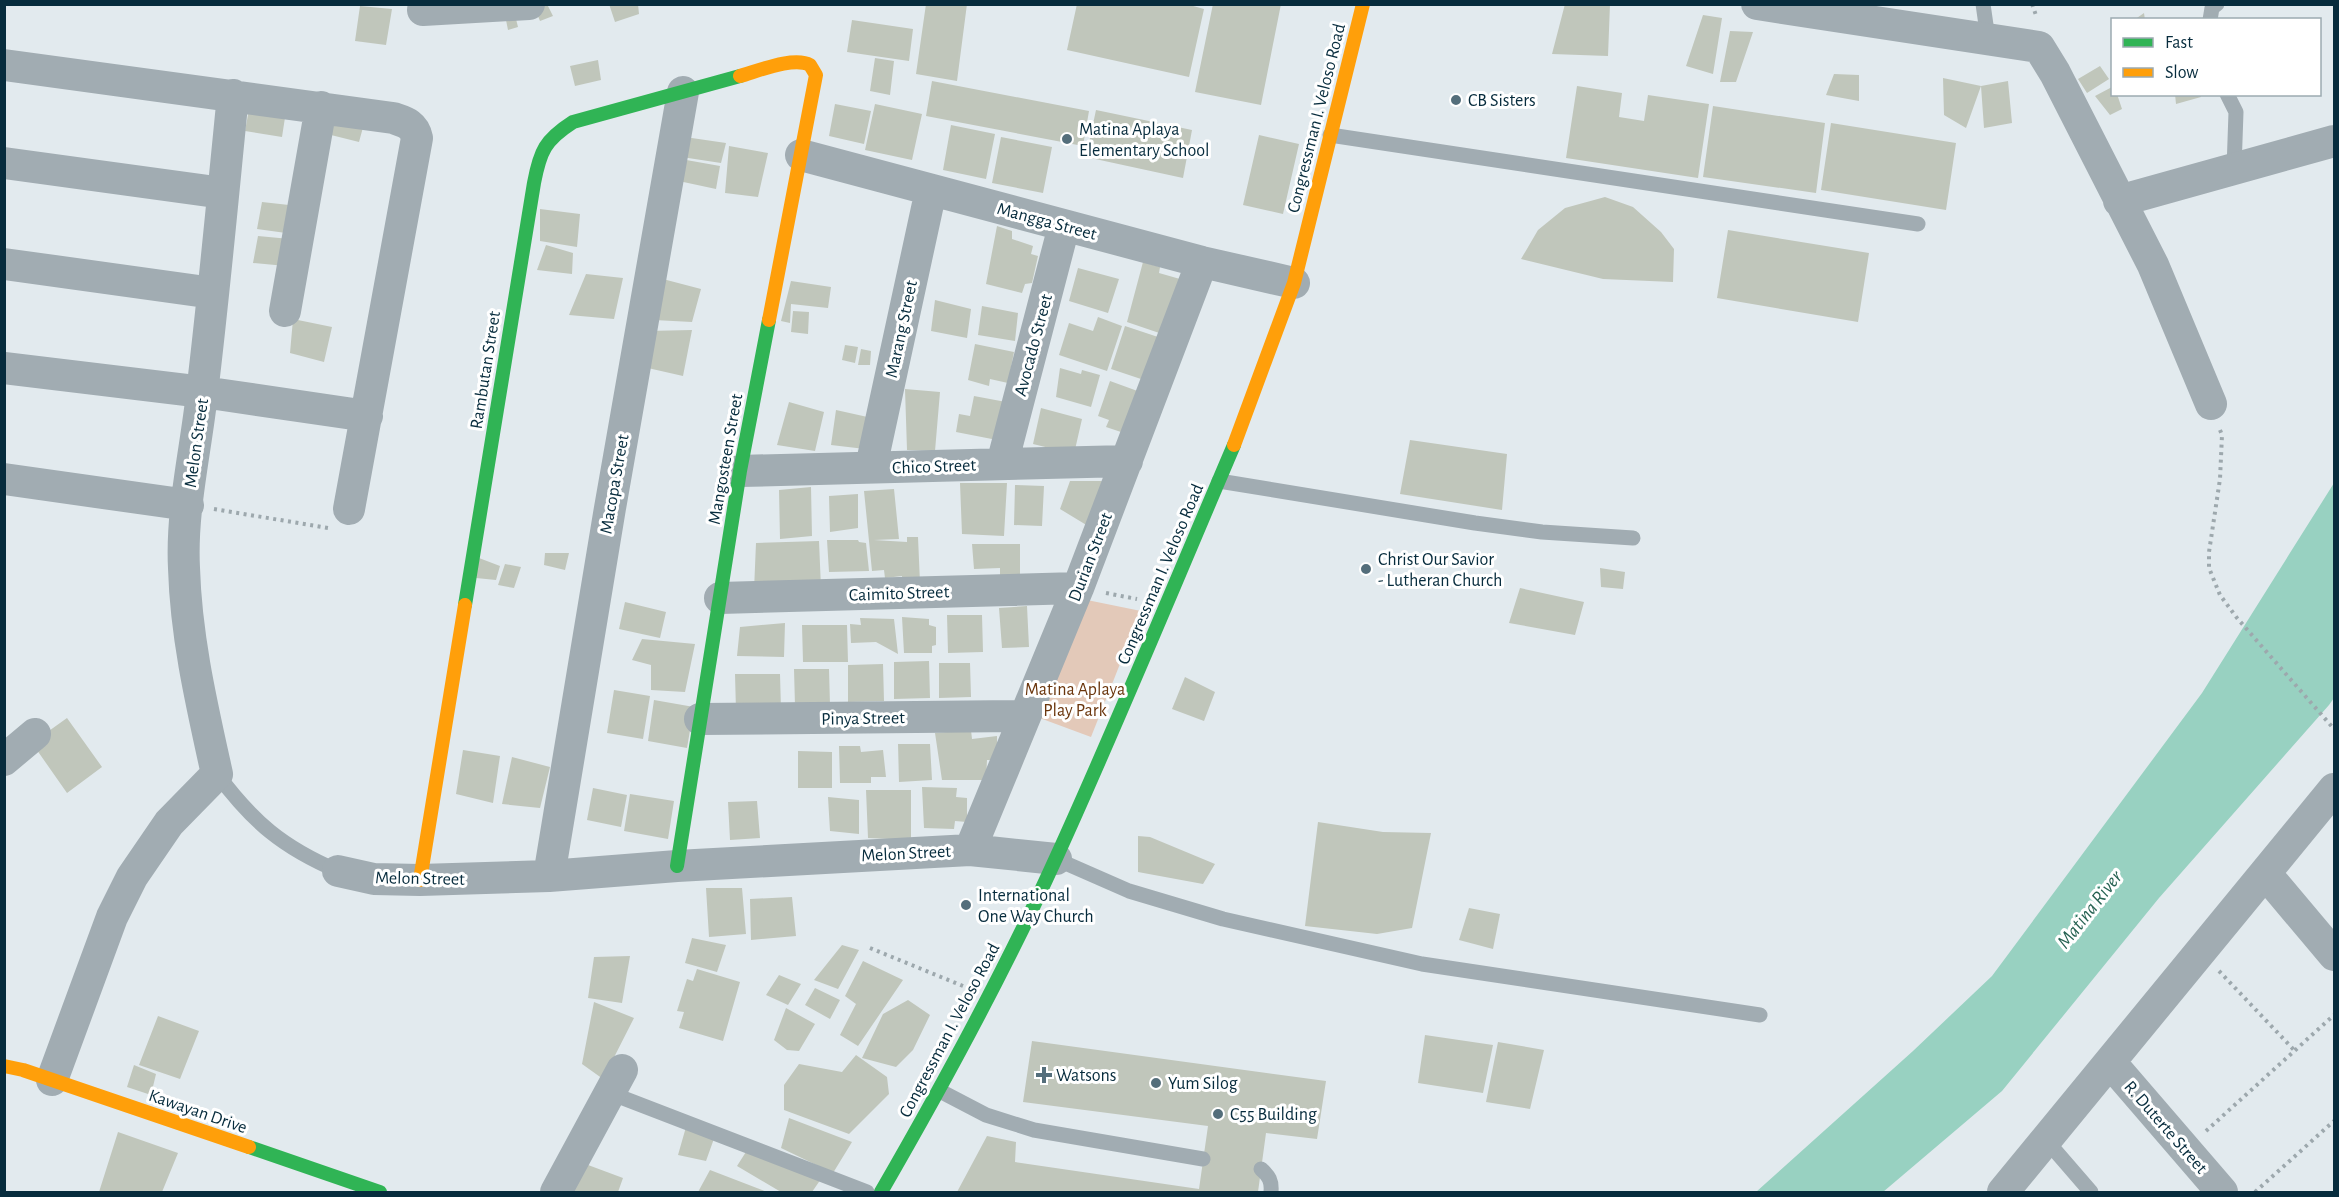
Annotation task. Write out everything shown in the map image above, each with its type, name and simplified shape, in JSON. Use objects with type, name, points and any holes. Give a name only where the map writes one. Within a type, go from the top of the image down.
[{"type":"street","points":[[423,10],[520,7],[529,4]]},
{"type":"street","name":"Congressman I. Veloso Road","points":[[880,1192],[940,1091],[1056,859],[1219,481],[1267,361],[1294,282],[1363,4]]},
{"type":"street","points":[[1757,4],[2039,47],[2055,73],[2153,265],[2211,404]]},
{"type":"street","name":"Rambutan Street","points":[[420,880],[534,183],[543,145],[554,134],[573,122],[779,65],[802,61],[809,63]]},
{"type":"street","name":"Mangosteen Street","points":[[677,866],[740,471],[816,75],[815,69],[809,63]]},
{"type":"street","points":[[4,65],[393,118],[415,129],[417,138],[376,355],[367,416],[339,519]]},
{"type":"street","name":"Macopa Street","points":[[549,876],[610,508],[683,92]]},
{"type":"street","name":"Melon Street","points":[[217,774],[194,668],[186,615],[183,566],[233,95]]},
{"type":"street","points":[[285,311],[321,107]]},
{"type":"street","points":[[2120,201],[2334,141]]},
{"type":"street","name":"Mangga Street","points":[[801,155],[1202,262],[1294,282]]},
{"type":"street","points":[[4,164],[223,193]]},
{"type":"street","name":"Marang Street","points":[[872,467],[931,190]]},
{"type":"street","name":"Avocado Street","points":[[1002,464],[1064,226]]},
{"type":"street","name":"Durian Street","points":[[970,850],[1078,588],[1202,262]]},
{"type":"street","points":[[4,264],[213,293]]},
{"type":"street","points":[[4,368],[203,392],[367,416]]},
{"type":"street","name":"Chico Street","points":[[740,471],[1127,460]]},
{"type":"street","points":[[4,479],[188,505]]},
{"type":"street","name":"Caimito Street","points":[[720,598],[1078,588]]},
{"type":"street","name":"Pinya Street","points":[[700,719],[1025,716]]},
{"type":"street","points":[[5,760],[35,734]]},
{"type":"street","points":[[52,1080],[112,917],[132,878],[169,823],[217,774]]},
{"type":"street","points":[[2003,1192],[2265,873],[2332,799]]},
{"type":"street","name":"Melon Street","points":[[338,871],[374,879],[549,876],[677,866],[970,850],[1056,859]]},
{"type":"street","points":[[2265,873],[2334,955]]},
{"type":"street","name":"R. Duterte Street","points":[[2110,1062],[2222,1192]]},
{"type":"street","name":"Kawayan Drive","points":[[4,1066],[52,1080],[380,1192]]},
{"type":"street","points":[[556,1192],[616,1082]]},
{"type":"lane","points":[[1983,4],[1988,39]]},
{"type":"lane","points":[[2210,18],[2212,8],[2217,4]]},
{"type":"lane","points":[[2228,96],[2236,112],[2234,169]]},
{"type":"lane","points":[[1330,135],[1918,224]]},
{"type":"lane","points":[[1219,481],[1486,525],[1542,532],[1633,538]]},
{"type":"lane","name":"Melon Street","points":[[217,774],[256,821],[282,842],[310,859],[338,871]]},
{"type":"lane","points":[[1056,859],[1129,891],[1223,919],[1422,964],[1760,1015]]},
{"type":"lane","points":[[616,1082],[867,1192]]},
{"type":"lane","points":[[940,1091],[986,1115],[1034,1130],[1203,1159]]},
{"type":"lane","points":[[2046,1140],[2091,1192]]},
{"type":"lane","points":[[1261,1168],[1269,1176],[1271,1192]]},
{"type":"path","points":[[2211,404],[2222,435],[2220,480],[2209,552],[2209,568],[2220,595],[2333,728]]},
{"type":"path","points":[[188,505],[339,519]]},
{"type":"path","points":[[870,948],[989,997]]},
{"type":"path","points":[[2201,952],[2295,1051]]},
{"type":"path","points":[[2185,1149],[2334,1015]]},
{"type":"path","points":[[2255,1192],[2334,1121]]},
{"type":"green space","name":"Matina Aplaya Play Park","points":[[1087,600],[1141,611],[1091,737],[1037,717]]},
{"type":"water","name":"Matina River","points":[[2334,483],[2334,698],[2329,705],[2159,898],[2002,1091],[1883,1192],[1756,1192],[1913,1051],[1992,976],[2202,693]]},
{"type":"building","points":[[533,4],[547,4],[553,16],[540,21]]},
{"type":"building","points":[[609,4],[638,4],[639,14],[615,22]]},
{"type":"building","points":[[926,4],[967,4],[957,81],[916,74]]},
{"type":"building","points":[[1077,4],[1186,4],[1204,9],[1189,77],[1067,50]]},
{"type":"building","points":[[1213,4],[1281,4],[1261,105],[1195,92]]},
{"type":"building","points":[[1565,4],[1610,4],[1608,56],[1552,54]]},
{"type":"building","points":[[360,6],[392,9],[386,45],[355,41]]},
{"type":"building","points":[[504,10],[514,11],[518,27],[508,30]]},
{"type":"building","points":[[1703,15],[1722,18],[1713,74],[1686,66]]},
{"type":"building","points":[[852,20],[913,29],[909,61],[847,52]]},
{"type":"building","points":[[1730,31],[1753,32],[1736,82],[1720,82]]},
{"type":"building","points":[[875,58],[894,61],[890,95],[870,91]]},
{"type":"building","points":[[598,60],[601,80],[575,86],[570,66]]},
{"type":"building","points":[[2100,66],[2109,79],[2087,93],[2078,79]]},
{"type":"building","points":[[1834,74],[1859,75],[1859,101],[1826,95]]},
{"type":"building","points":[[1943,78],[1981,86],[1966,128],[1944,115]]},
{"type":"building","points":[[932,81],[1089,111],[1083,146],[926,116]]},
{"type":"building","points":[[2008,81],[2012,123],[1984,128],[1981,86]]},
{"type":"building","points":[[1577,86],[1622,93],[1619,117],[1644,121],[1648,95],[1709,104],[1698,178],[1566,158]]},
{"type":"building","points":[[2111,88],[2111,96],[2118,96],[2122,109],[2110,115],[2095,96]]},
{"type":"building","points":[[2175,96],[2201,97],[2176,104]]},
{"type":"building","points":[[250,104],[286,111],[282,137],[245,131]]},
{"type":"building","points":[[835,104],[871,111],[864,144],[829,136]]},
{"type":"building","points":[[875,104],[922,114],[912,160],[865,150]]},
{"type":"building","points":[[1713,106],[1825,123],[1816,193],[1703,177]]},
{"type":"building","points":[[1096,110],[1192,130],[1183,178],[1086,157]]},
{"type":"building","points":[[327,114],[365,120],[359,142],[323,133]]},
{"type":"building","points":[[1831,123],[1956,143],[1946,210],[1821,190]]},
{"type":"building","points":[[951,125],[995,134],[986,179],[943,170]]},
{"type":"building","points":[[1259,135],[1299,144],[1283,214],[1243,205]]},
{"type":"building","points":[[678,136],[726,143],[721,163],[675,156]]},
{"type":"building","points":[[1001,137],[1052,147],[1043,193],[992,183]]},
{"type":"building","points":[[729,146],[768,153],[758,197],[725,193]]},
{"type":"building","points":[[675,158],[720,166],[716,189],[674,180]]},
{"type":"building","points":[[1605,197],[1633,207],[1661,232],[1674,249],[1673,282],[1603,279],[1521,259],[1538,230],[1565,208]]},
{"type":"building","points":[[262,202],[289,205],[286,233],[257,229]]},
{"type":"building","points":[[540,209],[580,214],[577,247],[540,241]]},
{"type":"building","points":[[997,226],[1012,231],[1012,239],[1033,246],[1031,254],[1038,256],[1032,283],[1025,284],[1022,293],[986,284]]},
{"type":"building","points":[[1728,230],[1869,253],[1858,322],[1717,298]]},
{"type":"building","points":[[258,236],[290,239],[286,266],[253,263]]},
{"type":"building","points":[[546,245],[573,253],[572,274],[537,270]]},
{"type":"building","points":[[1143,262],[1160,267],[1159,273],[1187,281],[1168,336],[1127,322]]},
{"type":"building","points":[[1078,268],[1119,279],[1108,313],[1069,301]]},
{"type":"building","points":[[586,274],[623,278],[614,319],[569,315]]},
{"type":"building","points":[[659,278],[701,289],[692,322],[654,320]]},
{"type":"building","points":[[791,281],[831,287],[828,308],[791,304],[790,323],[781,321]]},
{"type":"building","points":[[935,300],[971,309],[967,338],[931,331]]},
{"type":"building","points":[[982,306],[1018,313],[1015,341],[978,335]]},
{"type":"building","points":[[793,311],[809,312],[808,334],[791,332]]},
{"type":"building","points":[[1098,317],[1122,326],[1107,371],[1059,355],[1069,323],[1093,331]]},
{"type":"building","points":[[293,319],[332,327],[324,362],[290,353]]},
{"type":"building","points":[[1125,326],[1167,340],[1150,382],[1111,369]]},
{"type":"building","points":[[692,330],[683,376],[639,366],[647,331]]},
{"type":"building","points":[[975,344],[1014,352],[1008,383],[990,379],[989,386],[968,380]]},
{"type":"building","points":[[845,345],[858,347],[855,363],[842,360]]},
{"type":"building","points":[[861,349],[871,351],[870,365],[858,365]]},
{"type":"building","points":[[1060,368],[1081,374],[1082,370],[1100,375],[1091,407],[1056,397]]},
{"type":"building","points":[[1110,381],[1143,393],[1127,434],[1106,427],[1109,420],[1098,416]]},
{"type":"building","points":[[905,389],[940,392],[935,451],[907,450]]},
{"type":"building","points":[[974,396],[1006,402],[997,440],[956,432],[959,414],[970,416]]},
{"type":"building","points":[[789,402],[824,412],[815,451],[777,445]]},
{"type":"building","points":[[1041,408],[1082,419],[1074,454],[1033,444]]},
{"type":"building","points":[[836,410],[872,418],[865,449],[831,445]]},
{"type":"building","points":[[1410,440],[1507,454],[1502,510],[1400,494]]},
{"type":"building","points":[[1070,481],[1102,481],[1088,526],[1060,509]]},
{"type":"building","points":[[960,483],[1007,483],[1004,536],[962,534]]},
{"type":"building","points":[[1015,485],[1044,486],[1042,526],[1014,525]]},
{"type":"building","points":[[811,487],[812,536],[780,539],[779,490]]},
{"type":"building","points":[[894,489],[899,539],[874,540],[907,542],[907,537],[918,537],[920,583],[902,584],[902,576],[885,578],[884,570],[872,571],[864,491]]},
{"type":"building","points":[[858,494],[858,528],[830,532],[829,496]]},
{"type":"building","points":[[827,540],[858,540],[866,543],[869,571],[829,572]]},
{"type":"building","points":[[819,541],[821,588],[754,590],[756,543]]},
{"type":"building","points":[[972,544],[1020,544],[1020,575],[1000,576],[1000,568],[974,569]]},
{"type":"building","points":[[545,553],[569,553],[565,570],[544,565]]},
{"type":"building","points":[[479,558],[500,566],[496,580],[476,578]]},
{"type":"building","points":[[505,564],[521,567],[514,588],[498,585]]},
{"type":"building","points":[[1600,568],[1625,572],[1623,589],[1601,587]]},
{"type":"building","points":[[1520,588],[1584,602],[1575,635],[1509,623]]},
{"type":"building","points":[[625,602],[666,612],[660,638],[619,629]]},
{"type":"building","points":[[1027,606],[1029,647],[1002,648],[999,608]]},
{"type":"building","points":[[947,615],[982,615],[983,652],[948,653]]},
{"type":"building","points":[[902,617],[929,619],[929,625],[936,627],[936,645],[932,646],[932,653],[904,653]]},
{"type":"building","points":[[860,618],[894,619],[898,654],[876,642],[851,643],[850,624],[861,625]]},
{"type":"building","points":[[785,623],[784,657],[737,656],[740,627]]},
{"type":"building","points":[[802,625],[847,625],[848,662],[803,662]]},
{"type":"building","points":[[642,639],[695,644],[685,692],[651,690],[651,665],[632,660]]},
{"type":"building","points":[[929,661],[930,698],[894,699],[894,662]]},
{"type":"building","points":[[939,663],[970,663],[971,697],[939,698]]},
{"type":"building","points":[[883,664],[884,701],[848,702],[848,665]]},
{"type":"building","points":[[794,669],[829,669],[830,705],[795,706]]},
{"type":"building","points":[[735,674],[780,674],[781,710],[736,711]]},
{"type":"building","points":[[1185,677],[1215,692],[1204,721],[1172,709]]},
{"type":"building","points":[[614,690],[650,696],[643,739],[607,733]]},
{"type":"building","points":[[654,700],[694,707],[687,748],[648,741]]},
{"type":"building","points":[[67,718],[102,767],[67,793],[32,743]]},
{"type":"building","points":[[971,730],[972,739],[997,736],[997,760],[987,760],[986,780],[942,780],[935,733]]},
{"type":"building","points":[[898,744],[930,744],[932,780],[899,782]]},
{"type":"building","points":[[839,746],[860,746],[861,752],[883,750],[886,777],[871,777],[871,783],[840,783]]},
{"type":"building","points":[[463,750],[500,756],[493,803],[456,794]]},
{"type":"building","points":[[798,751],[832,752],[832,788],[798,788]]},
{"type":"building","points":[[512,757],[550,767],[540,808],[502,804]]},
{"type":"building","points":[[922,787],[957,788],[956,797],[967,798],[967,822],[955,821],[954,829],[924,828]]},
{"type":"building","points":[[593,788],[627,795],[621,827],[587,820]]},
{"type":"building","points":[[866,790],[911,790],[911,840],[868,838]]},
{"type":"building","points":[[630,794],[674,801],[668,839],[624,831]]},
{"type":"building","points":[[828,797],[859,800],[859,834],[830,831]]},
{"type":"building","points":[[757,801],[760,838],[730,840],[728,802]]},
{"type":"building","points":[[1318,822],[1383,832],[1431,833],[1412,928],[1377,934],[1305,926]]},
{"type":"building","points":[[1138,836],[1150,837],[1215,864],[1203,884],[1138,872]]},
{"type":"building","points":[[706,888],[742,888],[746,934],[709,937]]},
{"type":"building","points":[[792,897],[796,936],[751,940],[750,899]]},
{"type":"building","points":[[1469,908],[1500,914],[1493,949],[1459,940]]},
{"type":"building","points":[[692,938],[726,945],[717,972],[685,963]]},
{"type":"building","points":[[842,945],[859,950],[838,989],[814,980]]},
{"type":"building","points":[[630,956],[622,1003],[588,998],[594,957]]},
{"type":"building","points":[[863,961],[903,980],[858,1046],[840,1035],[856,1004],[845,996]]},
{"type":"building","points":[[697,969],[740,982],[723,1041],[679,1028],[684,1012],[677,1011],[687,979],[693,981]]},
{"type":"building","points":[[779,975],[801,984],[788,1005],[766,995]]},
{"type":"building","points":[[815,988],[840,1000],[830,1019],[805,1005]]},
{"type":"building","points":[[908,1000],[930,1015],[913,1050],[896,1067],[862,1058],[883,1014]]},
{"type":"building","points":[[594,1002],[634,1018],[603,1079],[582,1064]]},
{"type":"building","points":[[786,1008],[815,1024],[799,1051],[787,1050],[774,1040]]},
{"type":"building","points":[[158,1016],[199,1031],[180,1079],[139,1065]]},
{"type":"building","points":[[1425,1035],[1493,1045],[1483,1093],[1418,1083]]},
{"type":"building","name":"C55 Building","points":[[1032,1041],[1326,1081],[1317,1139],[1266,1133],[1258,1192],[957,1192],[987,1136],[1016,1142],[1015,1162],[1199,1189],[1208,1126],[1023,1102]]},
{"type":"building","points":[[1498,1042],[1544,1050],[1530,1109],[1486,1102]]},
{"type":"building","points":[[856,1055],[887,1077],[889,1094],[849,1134],[784,1110],[784,1085],[799,1064],[842,1072]]},
{"type":"building","points":[[134,1065],[156,1074],[151,1095],[127,1087]]},
{"type":"building","points":[[789,1118],[852,1142],[833,1173],[781,1148]]},
{"type":"building","points":[[688,1120],[716,1133],[706,1161],[678,1155]]},
{"type":"building","points":[[118,1132],[178,1153],[162,1192],[99,1192]]},
{"type":"building","points":[[751,1144],[823,1176],[812,1192],[781,1192],[737,1166]]},
{"type":"building","points":[[580,1162],[623,1178],[618,1192],[568,1192]]},
{"type":"building","points":[[710,1170],[767,1192],[698,1192]]},
{"type":"traffic: fast","points":[[465,605],[534,183],[545,147],[573,122],[740,76]]},
{"type":"traffic: fast","points":[[677,866],[740,471],[769,320]]},
{"type":"traffic: fast","points":[[881,1192],[973,1027],[1036,901],[1102,756],[1234,445]]},
{"type":"traffic: fast","points":[[249,1147],[380,1192]]},
{"type":"traffic: slow","points":[[1234,445],[1294,283],[1363,4]]},
{"type":"traffic: slow","points":[[740,76],[795,62],[810,65],[816,75],[769,320]]},
{"type":"traffic: slow","points":[[420,880],[465,605]]},
{"type":"traffic: slow","points":[[4,1066],[23,1070],[249,1147]]},
{"type":"place","name":"CB Sisters","points":[[1456,100]]},
{"type":"place","name":"Matina Aplaya Elementary School","points":[[1067,139]]},
{"type":"place","name":"Christ Our Savior - Lutheran Church","points":[[1366,569]]},
{"type":"place","name":"International One Way Church","points":[[966,905]]},
{"type":"place","name":"Watsons","points":[[1044,1075]]},
{"type":"place","name":"Yum Silog","points":[[1156,1083]]},
{"type":"place","name":"C55 Building","points":[[1218,1114]]}]
